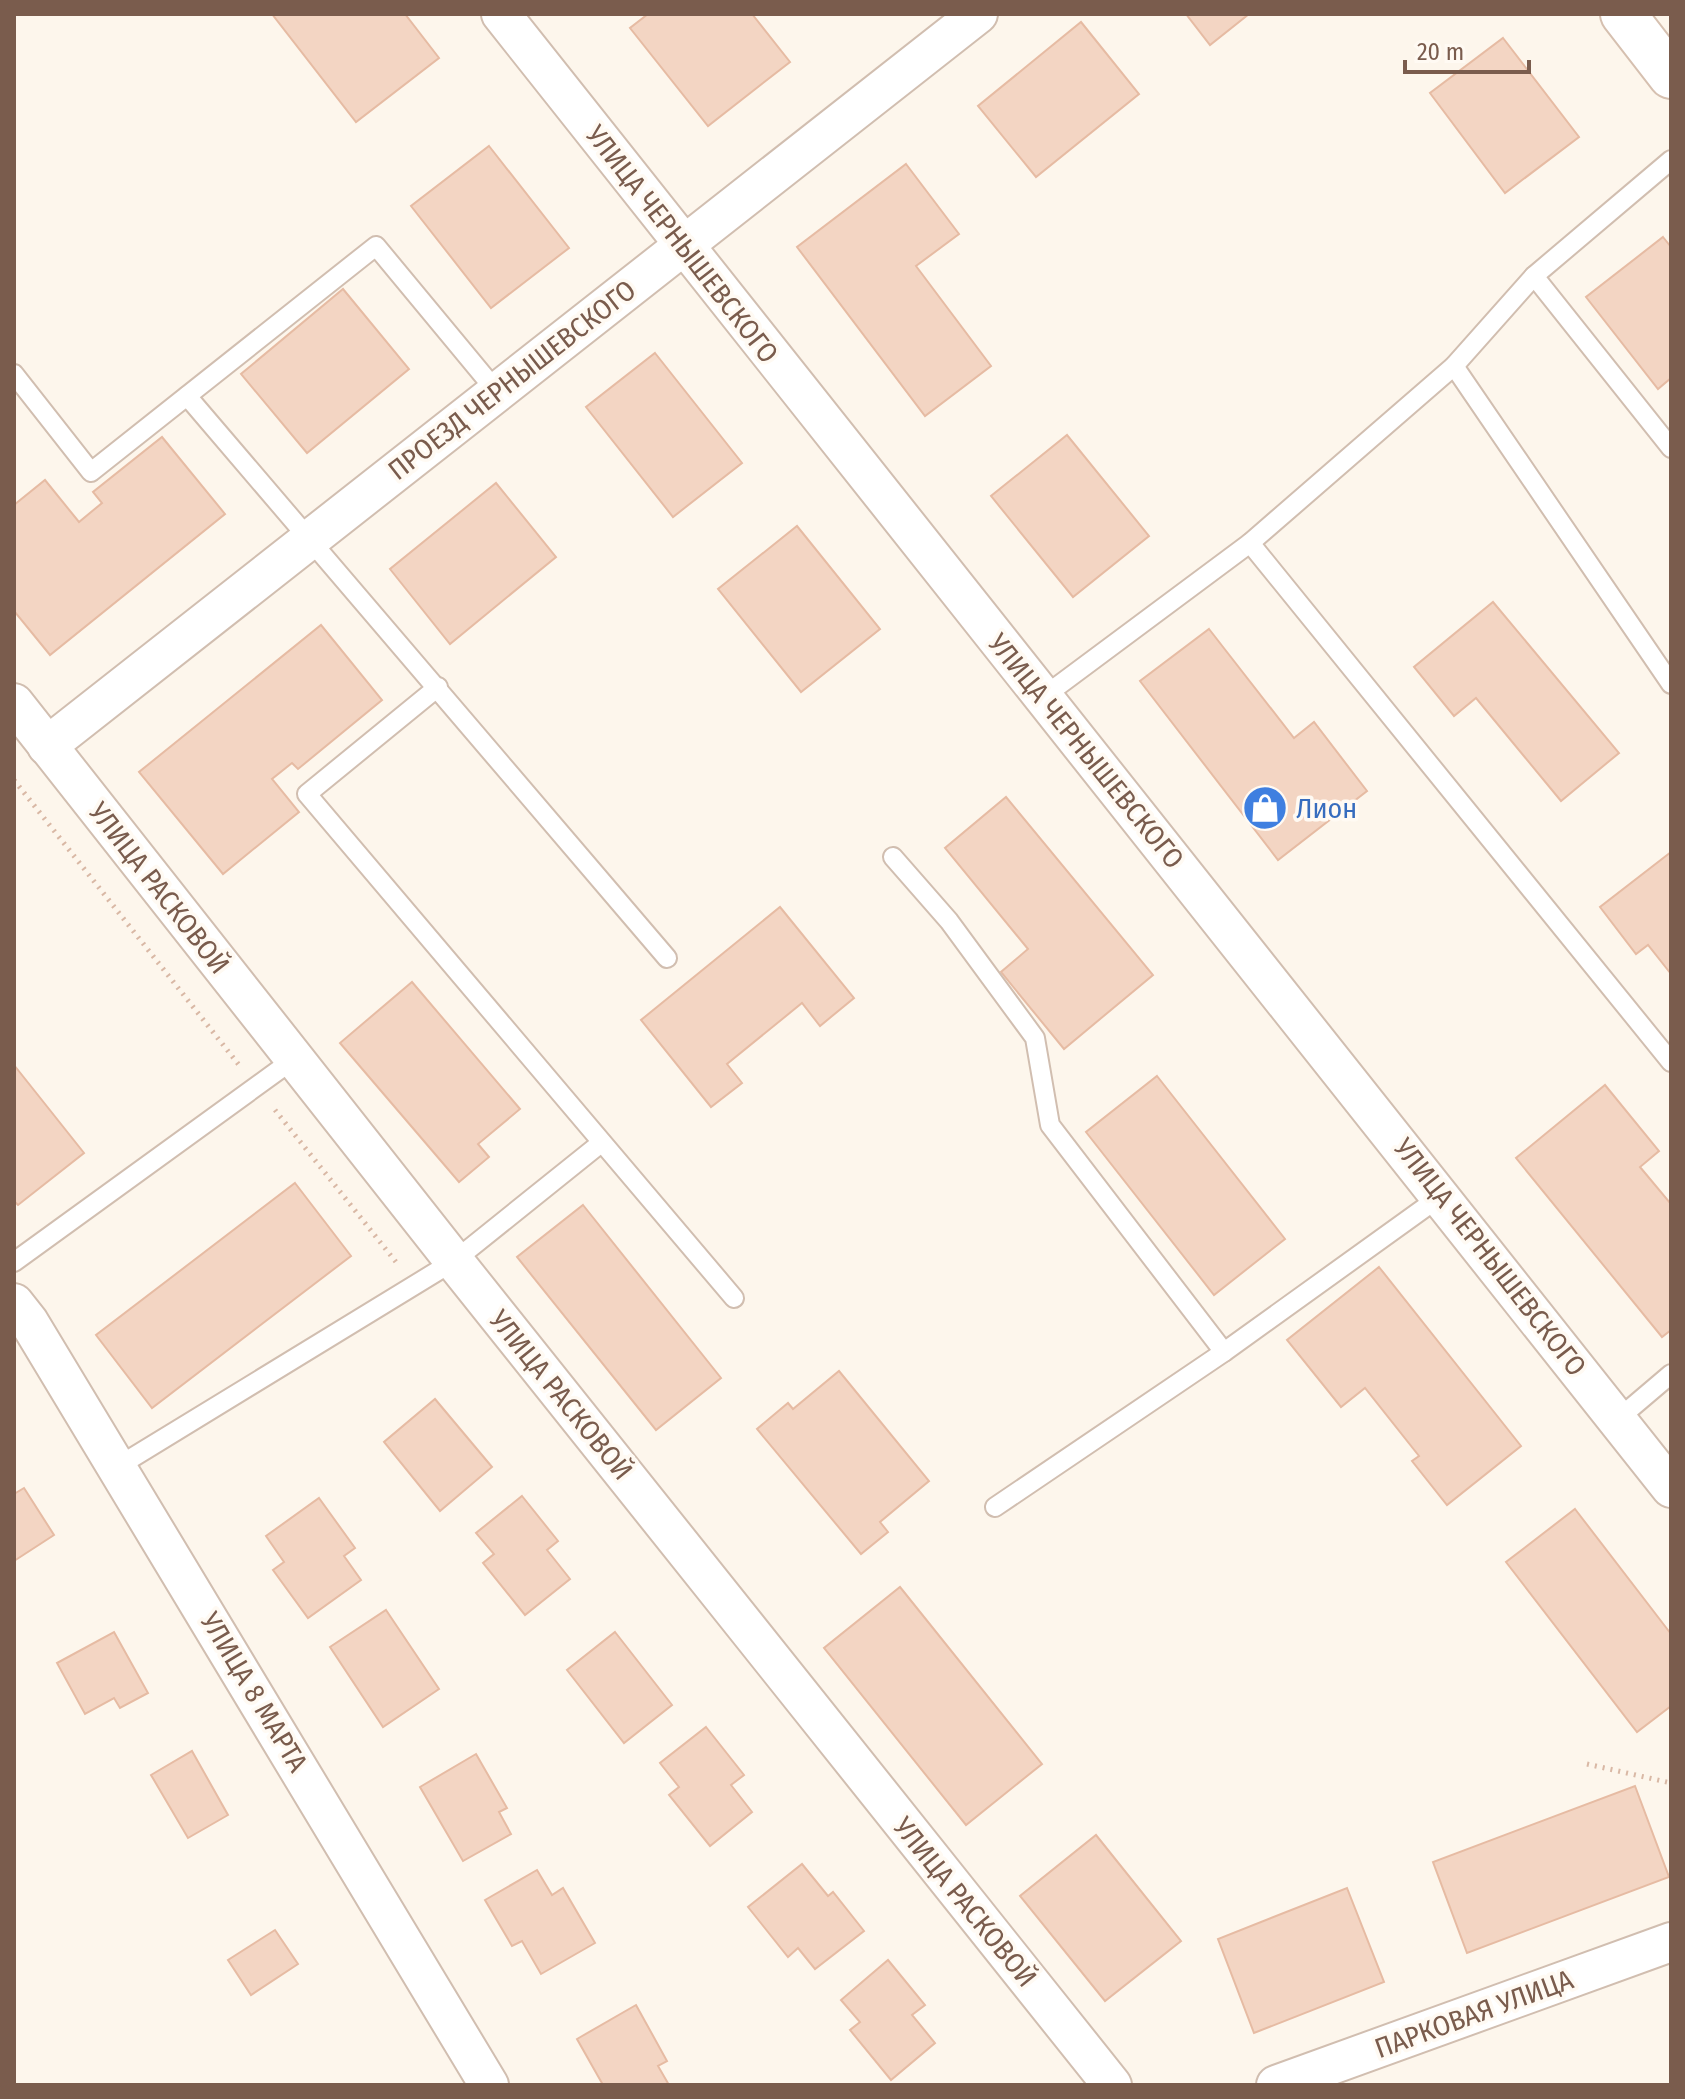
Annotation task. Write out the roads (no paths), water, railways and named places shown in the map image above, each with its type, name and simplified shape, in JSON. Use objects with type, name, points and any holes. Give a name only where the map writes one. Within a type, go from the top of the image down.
[{"type":"main road","points":[[1623,14],[1671,76]]},
{"type":"street","name":"УЛИЦА ЧЕРНЫШЕВСКОГО","points":[[501,14],[1671,1488]]},
{"type":"street","name":"ПРОЕЗД ЧЕРНЫШЕВСКОГО","points":[[47,746],[978,14]]},
{"type":"street","name":"УЛИЦА РАСКОВОЙ","points":[[14,703],[454,1261],[1112,2085]]},
{"type":"street","name":"УЛИЦА 8 МАРТА","points":[[14,1303],[29,1322],[489,2085]]},
{"type":"street","name":"ПАРКОВАЯ УЛИЦА","points":[[1276,2085],[1671,1942]]},
{"type":"lane","points":[[1043,697],[1250,543],[1454,366],[1534,276],[1671,160]]},
{"type":"lane","points":[[14,374],[91,472],[376,246],[497,392]]},
{"type":"lane","points":[[1534,276],[1671,448]]},
{"type":"lane","points":[[1454,366],[1671,684]]},
{"type":"lane","points":[[187,396],[667,958]]},
{"type":"lane","points":[[1250,543],[1671,1062]]},
{"type":"lane","points":[[438,687],[307,794],[734,1298]]},
{"type":"lane","points":[[893,857],[949,921],[1035,1038],[1050,1125],[1224,1352]]},
{"type":"lane","points":[[14,1262],[294,1059]]},
{"type":"lane","points":[[117,1467],[454,1261],[601,1143]]},
{"type":"lane","points":[[995,1507],[1224,1352],[1441,1196]]},
{"type":"lane","points":[[1618,1419],[1671,1374]]},
{"type":"place","name":"Лион","points":[[1265,808]]}]
